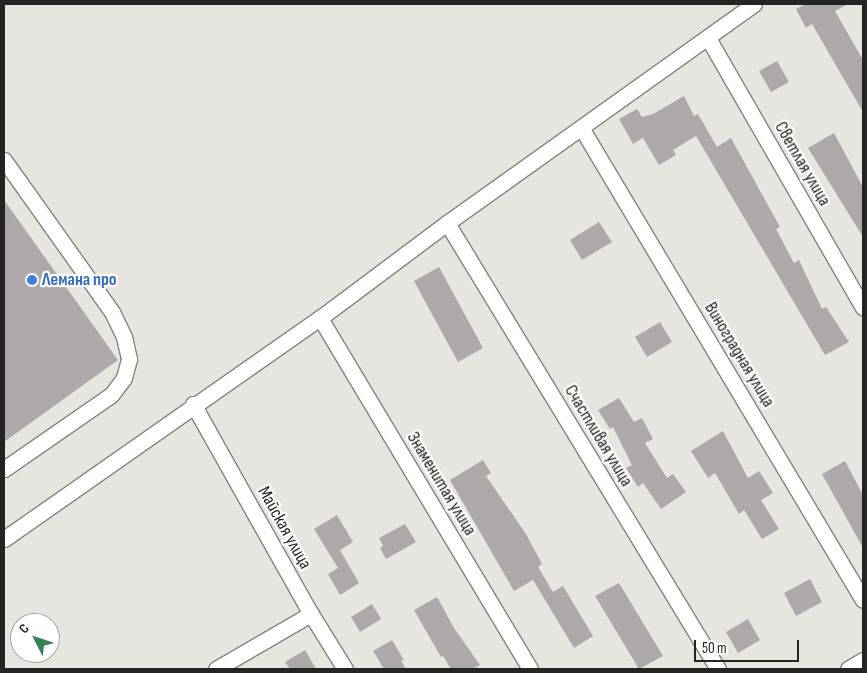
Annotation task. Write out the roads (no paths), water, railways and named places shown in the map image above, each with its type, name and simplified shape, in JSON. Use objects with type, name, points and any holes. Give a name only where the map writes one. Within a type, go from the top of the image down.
[{"type":"street","points":[[4,539],[194,404],[320,318],[447,223],[582,129],[754,4]]},
{"type":"street","name":"Светлая улица","points":[[708,38],[863,308]]},
{"type":"street","name":"Виноградная улица","points":[[582,129],[863,600]]},
{"type":"street","points":[[4,160],[112,312],[124,337],[129,359],[124,378],[111,394],[4,469]]},
{"type":"street","name":"Счастливая улица","points":[[447,223],[718,669]]},
{"type":"street","name":"Знаменитая улица","points":[[320,318],[530,669]]},
{"type":"street","name":"Майская улица","points":[[194,404],[311,614],[345,669]]},
{"type":"street","points":[[216,669],[311,614]]},
{"type":"street","points":[[848,669],[863,660]]},
{"type":"place","name":"Лемана про","points":[[32,280]]}]
